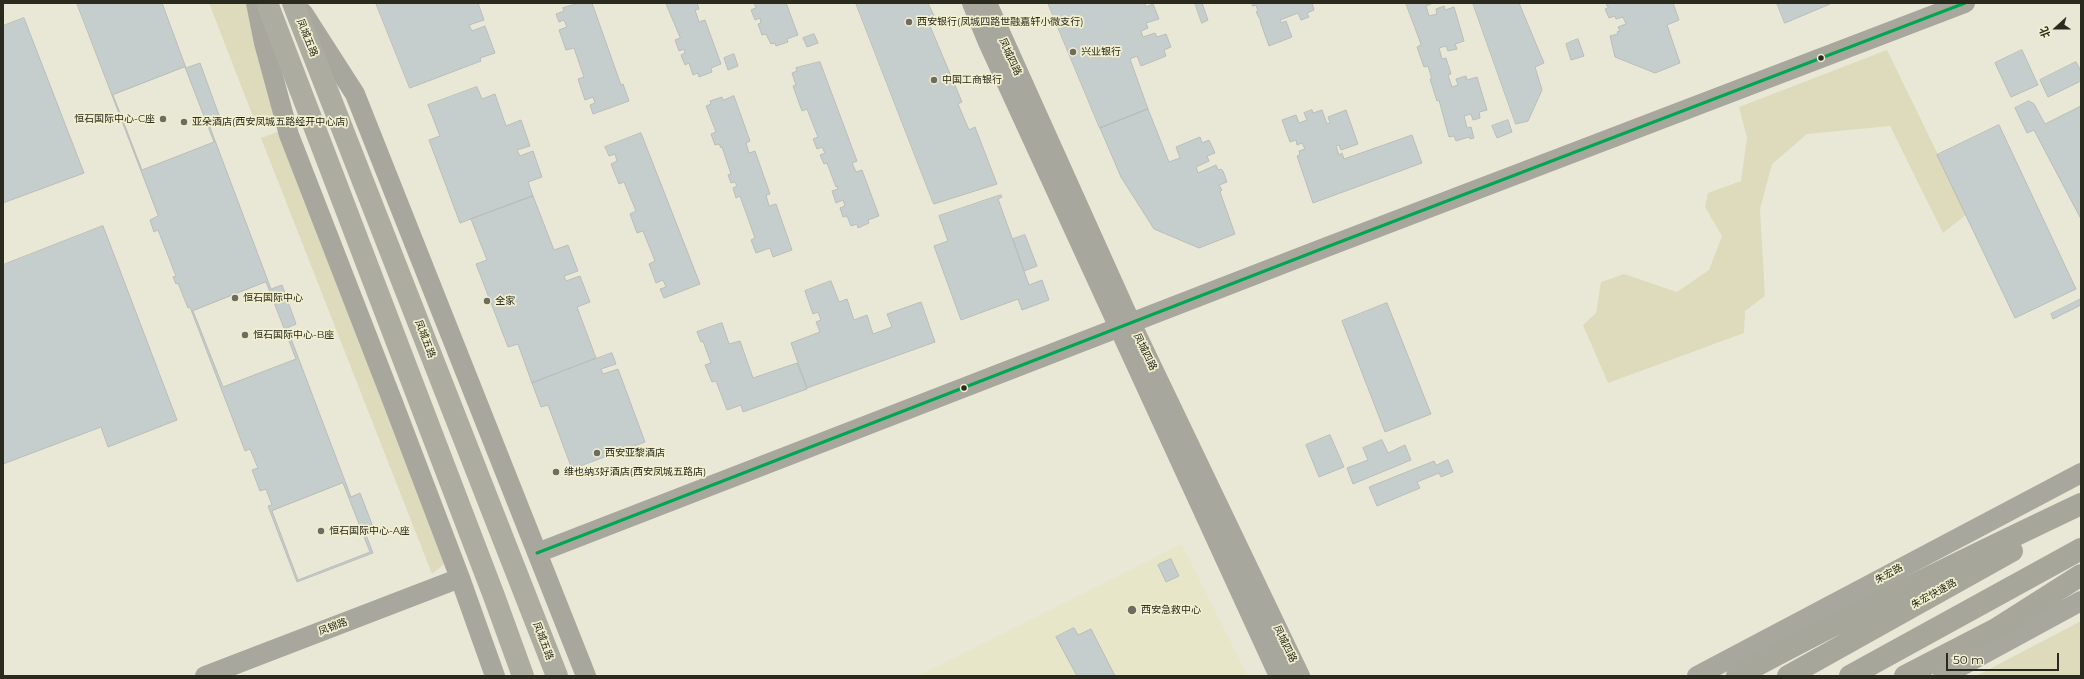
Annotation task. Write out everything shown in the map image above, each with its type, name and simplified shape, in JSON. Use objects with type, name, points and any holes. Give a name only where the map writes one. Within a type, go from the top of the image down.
[{"type":"highway","points":[[1742,673],[1830,626],[1966,558],[2081,504]]},
{"type":"highway","name":"朱宏快速路","points":[[1788,676],[2081,513]]},
{"type":"highway","points":[[1850,676],[2081,549]]},
{"type":"highway","points":[[1905,676],[1996,629],[2081,575]]},
{"type":"main road","points":[[267,3],[492,588],[523,676]]},
{"type":"main road","name":"凤城五路","points":[[295,3],[557,676]]},
{"type":"street","points":[[256,3],[264,43],[289,135],[460,578],[494,676]]},
{"type":"street","points":[[295,3],[355,94],[586,676]]},
{"type":"street","name":"凤城四路","points":[[972,3],[986,40],[1125,325],[1300,676]]},
{"type":"street","name":"凤城四路","points":[[987,3],[1125,325],[1279,676]]},
{"type":"street","points":[[537,553],[1125,325],[1965,3]]},
{"type":"street","name":"朱宏路","points":[[1698,676],[2081,473]]},
{"type":"street","name":"凤锦路","points":[[205,676],[460,578]]},
{"type":"street","points":[[1943,676],[2081,601]]},
{"type":"shaded area","points":[[209,3],[249,3],[291,114],[257,127]]},
{"type":"shaded area","points":[[1887,50],[1967,214],[1943,233],[1890,126],[1807,134],[1772,164],[1760,209],[1765,296],[1745,311],[1744,333],[1608,383],[1583,325],[1596,313],[1601,282],[1624,274],[1677,292],[1709,270],[1722,236],[1705,207],[1708,193],[1741,181],[1747,138],[1739,107]]},
{"type":"shaded area","points":[[296,125],[453,551],[443,565],[432,574],[261,138]]},
{"type":"shaded area","name":"西安急救中心","points":[[1182,544],[1248,676],[918,676]]},
{"type":"shaded area","points":[[2081,621],[2081,676],[1976,676]]},
{"type":"building","name":"恒石国际中心","points":[[77,3],[162,3],[186,68],[200,63],[220,118],[208,122],[271,289],[282,285],[296,324],[287,328],[351,497],[360,493],[375,532],[366,535],[373,553],[297,582],[268,506],[272,505],[266,489],[260,491],[252,470],[258,468],[250,449],[245,451],[190,307],[188,308],[178,283],[176,284],[173,277],[176,276],[158,230],[154,232],[150,220],[158,216]]},
{"type":"building","points":[[376,3],[478,3],[484,20],[469,25],[472,31],[485,26],[495,53],[480,58],[481,61],[410,88]]},
{"type":"building","points":[[580,3],[592,3],[621,85],[623,84],[629,101],[593,114],[590,105],[595,103],[593,97],[585,100],[578,79],[584,77],[574,48],[566,50],[559,30],[567,27],[564,20],[559,22],[556,14],[564,11],[563,8]]},
{"type":"building","points":[[666,3],[697,3],[699,9],[695,10],[699,22],[705,20],[721,64],[711,68],[712,72],[699,77],[698,73],[693,75],[689,63],[685,65],[681,55],[685,53],[684,49],[679,51],[675,40],[680,38]]},
{"type":"building","points":[[754,3],[786,3],[798,35],[787,39],[788,42],[776,46],[775,43],[771,44],[766,34],[762,35],[758,24],[761,23],[760,18],[755,20],[751,10],[756,8]]},
{"type":"building","points":[[856,3],[928,3],[934,16],[927,19],[962,102],[958,104],[969,130],[975,127],[997,184],[934,204]]},
{"type":"building","points":[[1048,3],[1145,3],[1146,7],[1153,4],[1159,19],[1146,23],[1148,28],[1141,31],[1143,37],[1155,33],[1157,37],[1166,34],[1171,47],[1164,50],[1166,56],[1141,66],[1137,56],[1130,59],[1148,109],[1100,128]]},
{"type":"building","points":[[1195,3],[1202,3],[1208,20],[1202,23]]},
{"type":"building","points":[[1252,3],[1312,3],[1314,10],[1307,13],[1309,17],[1301,20],[1298,13],[1280,20],[1281,23],[1286,21],[1292,37],[1269,46],[1261,21],[1256,12],[1258,11],[1256,5],[1253,6]]},
{"type":"building","points":[[1406,3],[1431,3],[1426,6],[1429,16],[1437,14],[1436,9],[1444,6],[1445,10],[1454,7],[1464,41],[1455,44],[1457,49],[1448,51],[1446,46],[1439,48],[1442,59],[1446,58],[1451,74],[1448,75],[1452,87],[1458,85],[1456,79],[1466,76],[1467,80],[1477,77],[1487,110],[1479,112],[1480,118],[1473,120],[1471,114],[1464,116],[1467,128],[1471,127],[1474,138],[1470,139],[1469,137],[1456,141],[1454,136],[1449,137],[1439,100],[1437,101],[1430,79],[1432,79],[1428,66],[1424,67],[1417,47],[1421,45]]},
{"type":"building","points":[[1473,3],[1519,3],[1544,63],[1535,67],[1542,90],[1528,121],[1516,124]]},
{"type":"building","points":[[1606,3],[1673,3],[1679,20],[1667,25],[1680,63],[1655,73],[1615,57],[1610,36],[1618,34],[1617,32],[1620,31],[1618,27],[1626,24],[1623,17],[1616,19],[1615,16],[1609,18],[1605,9],[1608,8]]},
{"type":"building","points":[[1777,3],[1830,3],[1830,4],[1785,23]]},
{"type":"building","points":[[24,18],[84,173],[3,203],[3,26]]},
{"type":"building","points":[[814,34],[818,43],[807,47],[803,38]]},
{"type":"building","points":[[1578,39],[1584,56],[1571,60],[1566,44]]},
{"type":"building","points":[[2022,50],[2038,85],[2011,97],[1995,63]]},
{"type":"building","points":[[734,54],[738,66],[728,70],[724,58]]},
{"type":"building","points":[[820,62],[857,161],[852,163],[856,172],[862,170],[879,216],[868,220],[869,223],[858,228],[857,224],[851,226],[847,216],[843,217],[840,208],[845,206],[843,200],[836,203],[832,191],[838,189],[837,186],[836,187],[827,163],[824,164],[820,155],[825,153],[822,147],[817,149],[813,139],[818,137],[807,109],[802,111],[793,86],[796,85],[792,73],[797,71],[796,68]]},
{"type":"building","points":[[2076,62],[2081,71],[2081,81],[2048,97],[2040,80]]},
{"type":"building","name":"恒石国际中心-C座","points":[[185,67],[214,142],[142,170],[113,95]]},
{"type":"building","points":[[477,87],[482,99],[495,94],[506,126],[521,120],[530,146],[517,150],[520,156],[533,151],[542,177],[528,182],[533,196],[460,223],[429,140],[440,136],[428,105]]},
{"type":"building","points":[[734,96],[750,141],[746,143],[749,153],[755,151],[770,194],[766,195],[769,206],[776,204],[792,250],[773,257],[770,248],[756,253],[751,240],[755,238],[740,196],[736,198],[733,188],[737,186],[735,182],[731,183],[728,175],[731,174],[722,147],[721,148],[719,144],[715,145],[711,134],[716,132],[706,106],[711,104],[710,101],[722,97],[723,100]]},
{"type":"building","points":[[2029,101],[2034,104],[2045,124],[2081,106],[2081,219],[2034,130],[2027,133],[2015,108]]},
{"type":"building","points":[[1148,109],[1169,162],[1180,158],[1176,147],[1200,137],[1202,143],[1209,140],[1215,153],[1207,156],[1209,161],[1196,167],[1198,173],[1216,165],[1218,170],[1221,169],[1223,171],[1227,182],[1219,185],[1222,190],[1220,192],[1235,234],[1199,248],[1154,229],[1121,177],[1100,128]]},
{"type":"building","points":[[1312,110],[1313,113],[1322,110],[1327,124],[1330,123],[1328,117],[1346,110],[1358,144],[1341,150],[1339,145],[1336,146],[1339,155],[1342,153],[1344,159],[1412,135],[1422,163],[1313,203],[1297,156],[1300,155],[1299,151],[1305,149],[1302,143],[1297,145],[1296,140],[1290,142],[1282,120],[1296,115],[1299,123],[1307,120],[1304,113]]},
{"type":"building","points":[[1508,120],[1512,132],[1497,138],[1492,126]]},
{"type":"building","points":[[1999,125],[2076,289],[2015,318],[1937,155]]},
{"type":"building","points":[[641,133],[700,284],[664,298],[660,289],[666,287],[663,280],[656,283],[649,264],[655,261],[643,231],[637,233],[630,214],[636,211],[624,182],[619,184],[611,164],[617,161],[615,154],[609,156],[605,147]]},
{"type":"building","points":[[1001,195],[1002,197],[998,199],[1029,285],[1042,280],[1049,300],[1022,310],[1018,299],[961,320],[934,246],[948,241],[939,216]]},
{"type":"building","points":[[533,196],[554,250],[568,245],[578,271],[564,276],[566,281],[580,276],[590,302],[577,307],[596,358],[532,383],[518,344],[508,347],[476,264],[487,260],[471,219]]},
{"type":"building","points":[[103,226],[177,420],[108,447],[101,427],[3,464],[3,265]]},
{"type":"building","points":[[1025,235],[1037,266],[1024,271],[1013,239]]},
{"type":"building","points":[[831,281],[839,302],[847,299],[854,320],[867,315],[873,334],[892,327],[887,314],[921,302],[935,342],[807,388],[791,343],[820,332],[816,322],[821,320],[818,312],[813,314],[805,291]]},
{"type":"building","name":"恒石国际中心-B座","points":[[266,282],[296,359],[223,387],[193,311]]},
{"type":"building","points":[[2081,299],[2081,305],[2053,319],[2051,314]]},
{"type":"building","points":[[1387,303],[1431,414],[1385,432],[1342,321]]},
{"type":"building","points":[[722,323],[729,344],[740,341],[753,378],[797,363],[807,389],[743,412],[741,405],[727,410],[716,381],[712,382],[705,365],[711,363],[703,341],[701,342],[697,332]]},
{"type":"building","points":[[612,353],[616,364],[601,369],[603,374],[618,369],[645,442],[572,469],[548,405],[541,407],[532,383]]},
{"type":"building","points":[[1330,435],[1344,467],[1319,477],[1306,445]]},
{"type":"building","points":[[1382,440],[1388,453],[1405,445],[1411,460],[1353,484],[1347,468],[1368,460],[1363,448]]},
{"type":"building","points":[[1448,460],[1453,472],[1441,477],[1439,473],[1417,482],[1420,488],[1377,506],[1369,487],[1434,461],[1436,465]]},
{"type":"building","name":"恒石国际中心-A座","points":[[343,483],[370,552],[298,580],[272,511]]},
{"type":"building","points":[[1171,559],[1179,576],[1166,582],[1158,565]]},
{"type":"building","points":[[1074,628],[1078,635],[1091,629],[1115,676],[1077,676],[1056,637]]},
{"type":"transit line","points":[[537,553],[1324,248],[1965,3]]},
{"type":"place","name":"西安银行(凤城四路世融嘉轩小微支行)","points":[[909,22]]},
{"type":"place","name":"兴业银行","points":[[1073,52]]},
{"type":"place","name":"中国工商银行","points":[[934,80]]},
{"type":"place","name":"恒石国际中心-C座","points":[[163,119]]},
{"type":"place","name":"亚朵酒店(西安凤城五路经开中心店)","points":[[184,122]]},
{"type":"place","name":"恒石国际中心","points":[[235,298]]},
{"type":"place","name":"全家","points":[[487,301]]},
{"type":"place","name":"恒石国际中心-B座","points":[[245,335]]},
{"type":"place","name":"西安亚黎酒店","points":[[597,453]]},
{"type":"place","name":"维也纳3好酒店(西安凤城五路店)","points":[[556,472]]},
{"type":"place","name":"恒石国际中心-A座","points":[[321,531]]},
{"type":"place","name":"西安急救中心","points":[[1132,610]]}]
